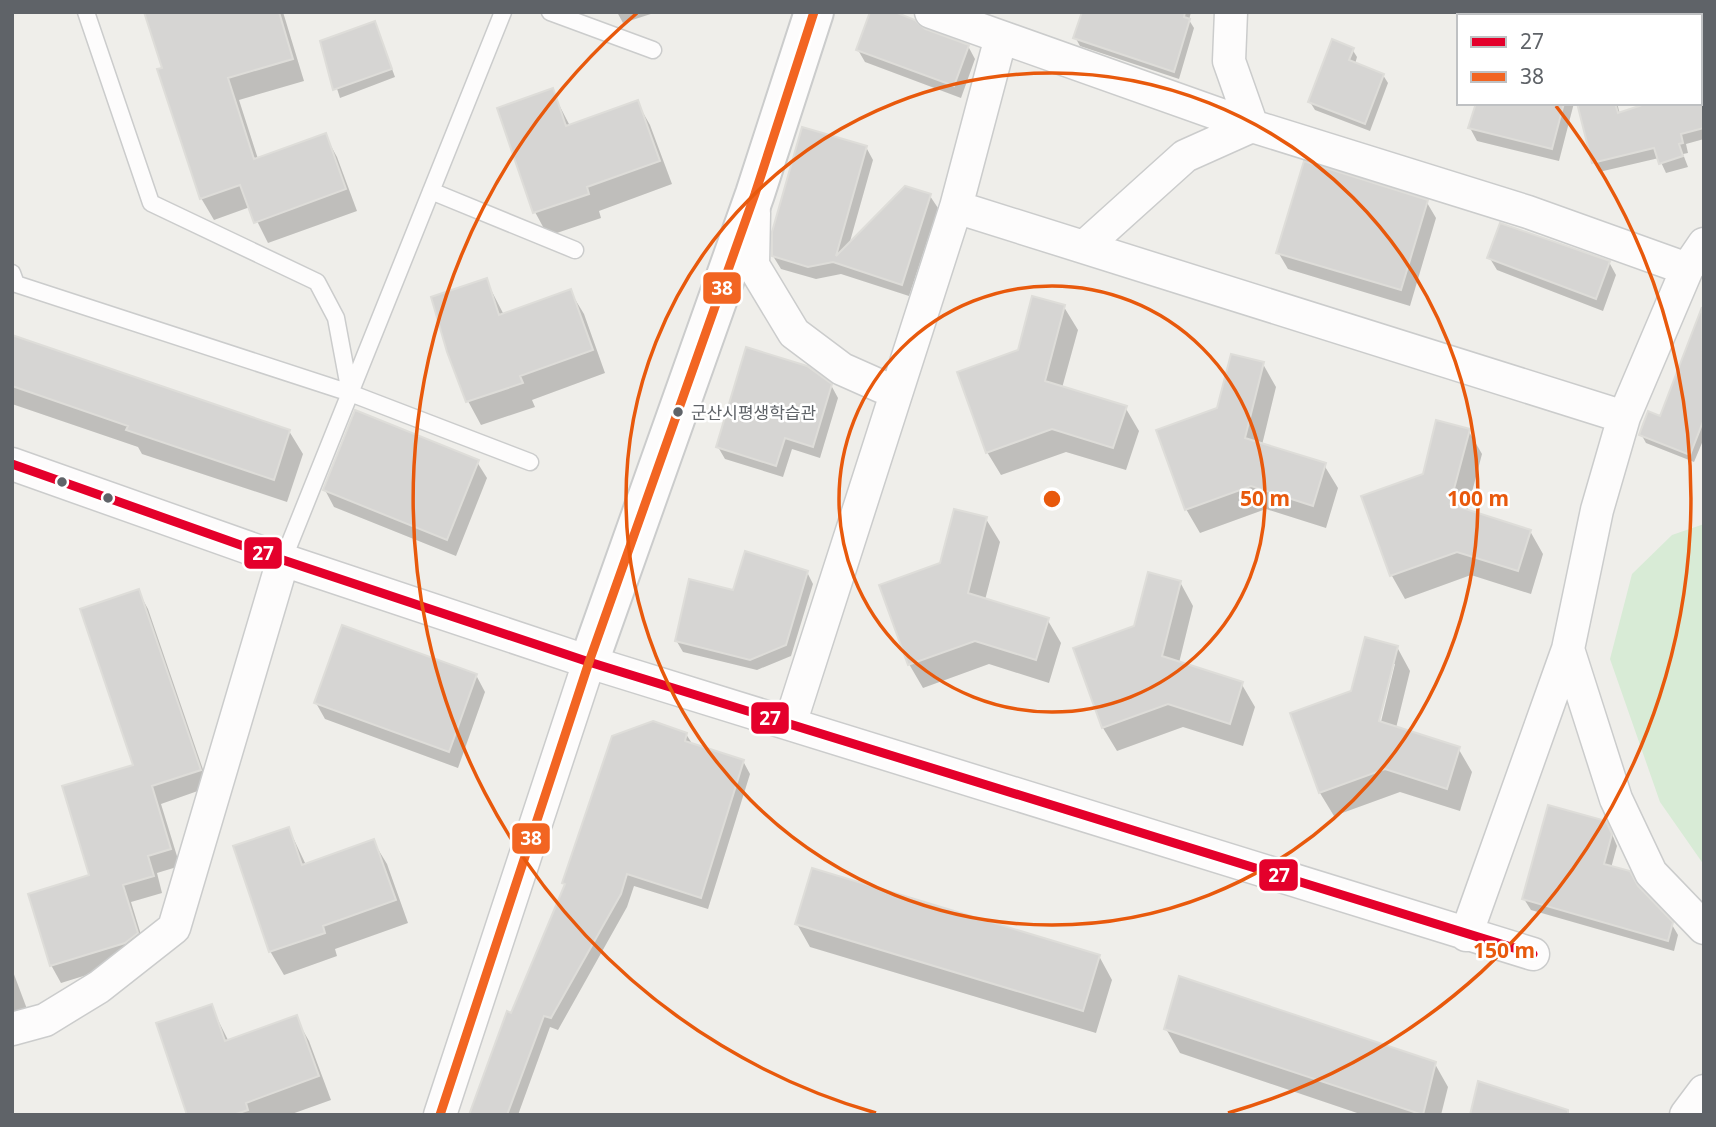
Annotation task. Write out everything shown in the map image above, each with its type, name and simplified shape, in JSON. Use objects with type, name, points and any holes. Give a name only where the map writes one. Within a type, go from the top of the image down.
[{"type":"street","points":[[440,1115],[589,662],[755,194],[814,12]]},
{"type":"street","points":[[931,12],[1252,126],[1528,212],[1695,256],[1624,418],[1597,510],[1567,649],[1466,935]]},
{"type":"street","points":[[1231,12],[1229,61],[1252,126]]},
{"type":"street","points":[[790,724],[956,207],[1001,37]]},
{"type":"street","points":[[1084,247],[1185,156],[1252,126]]},
{"type":"street","points":[[755,194],[753,265],[794,332],[842,369],[897,393]]},
{"type":"street","points":[[956,207],[1624,418]]},
{"type":"street","points":[[12,464],[283,560],[589,662],[1533,954]]},
{"type":"street","points":[[12,1029],[46,1020],[99,987],[174,928],[283,560]]},
{"type":"street","points":[[1567,649],[1616,799],[1651,873],[1704,928]]},
{"type":"street","points":[[1686,1115],[1704,1091]]},
{"type":"lane","points":[[86,12],[151,203],[317,282],[336,318],[350,393]]},
{"type":"lane","points":[[283,560],[503,12]]},
{"type":"lane","points":[[550,12],[653,50]]},
{"type":"lane","points":[[431,191],[575,250]]},
{"type":"lane","points":[[12,273],[16,284],[350,393],[530,462]]},
{"type":"green space","points":[[1704,12],[1704,24],[1702,25],[1702,14],[1494,14]]},
{"type":"green space","points":[[1704,524],[1704,865],[1660,802],[1610,659],[1632,574],[1672,535]]},
{"type":"building","points":[[144,12],[279,12],[293,59],[228,78],[254,159],[326,133],[346,189],[254,223],[240,185],[200,199],[157,69],[162,68]]},
{"type":"building","points":[[870,12],[895,12],[915,20],[925,29],[969,45],[954,86],[856,50]]},
{"type":"building","points":[[1082,12],[1185,12],[1184,17],[1190,19],[1174,72],[1073,38]]},
{"type":"building","points":[[375,21],[392,69],[333,90],[320,41]]},
{"type":"building","points":[[1332,39],[1354,48],[1349,60],[1384,74],[1365,124],[1308,102]]},
{"type":"building","points":[[553,88],[566,126],[638,100],[660,161],[587,187],[589,194],[533,213],[497,108]]},
{"type":"building","points":[[1704,103],[1704,128],[1681,134],[1683,143],[1679,144],[1683,156],[1659,164],[1654,148],[1592,163],[1578,105],[1616,105],[1618,113],[1642,105]]},
{"type":"building","points":[[1475,105],[1563,105],[1552,149],[1468,128]]},
{"type":"building","points":[[802,127],[867,146],[836,256],[905,186],[931,194],[902,285],[833,262],[808,267],[772,256],[772,232]]},
{"type":"building","points":[[1304,161],[1428,200],[1401,290],[1276,253]]},
{"type":"building","points":[[1500,223],[1610,261],[1596,299],[1487,258]]},
{"type":"building","points":[[487,278],[499,315],[571,289],[593,350],[520,376],[523,383],[466,402],[447,352],[431,297]]},
{"type":"building","points":[[1032,296],[1065,305],[1045,381],[1127,406],[1113,448],[1052,429],[986,453],[957,372],[1018,350]]},
{"type":"building","points":[[1702,307],[1704,419],[1690,455],[1639,435],[1648,411],[1660,416]]},
{"type":"building","points":[[12,335],[290,430],[274,480],[126,430],[128,426],[12,386]]},
{"type":"building","points":[[746,347],[807,366],[832,384],[813,447],[785,438],[776,466],[716,447]]},
{"type":"building","points":[[1231,354],[1264,362],[1245,438],[1326,463],[1313,506],[1251,486],[1185,510],[1156,430],[1217,408]]},
{"type":"building","points":[[355,410],[479,460],[447,540],[323,490]]},
{"type":"building","points":[[1436,420],[1470,429],[1450,504],[1531,530],[1518,571],[1457,552],[1390,576],[1361,496],[1423,474]]},
{"type":"building","points":[[954,509],[987,517],[968,593],[1049,618],[1036,660],[975,641],[908,665],[879,585],[940,563]]},
{"type":"building","points":[[745,551],[808,571],[786,645],[750,660],[675,641],[689,579],[733,590]]},
{"type":"building","points":[[1148,572],[1181,581],[1162,656],[1243,682],[1230,724],[1168,704],[1102,728],[1073,648],[1134,626]]},
{"type":"building","points":[[139,589],[201,770],[152,786],[171,849],[148,856],[154,876],[123,885],[138,933],[125,943],[50,966],[28,894],[89,875],[62,786],[133,765],[80,609]]},
{"type":"building","points":[[342,625],[477,674],[449,752],[314,703]]},
{"type":"building","points":[[1365,637],[1398,646],[1379,721],[1460,747],[1447,789],[1385,769],[1319,793],[1290,713],[1351,691]]},
{"type":"building","points":[[653,721],[687,733],[685,741],[744,760],[701,898],[627,874],[621,894],[551,1018],[544,1016],[507,1115],[469,1115],[507,1011],[511,1013],[565,884],[562,883],[612,736]]},
{"type":"building","points":[[1548,805],[1606,821],[1612,834],[1604,864],[1630,871],[1638,886],[1673,922],[1668,941],[1522,899]]},
{"type":"building","points":[[289,827],[302,865],[374,839],[396,900],[323,926],[325,933],[269,952],[233,846]]},
{"type":"building","points":[[812,868],[1100,955],[1083,1011],[795,924]]},
{"type":"building","points":[[1179,976],[1436,1062],[1423,1115],[1164,1029]]},
{"type":"building","points":[[212,1004],[225,1041],[297,1015],[319,1076],[246,1103],[248,1110],[233,1115],[187,1115],[156,1023]]},
{"type":"building","points":[[1478,1081],[1568,1110],[1568,1115],[1470,1115]]},
{"type":"transit line","name":"38","points":[[440,1115],[589,662],[755,194],[814,12]]},
{"type":"transit line","name":"27","points":[[12,464],[283,560],[589,662],[1533,954]]},
{"type":"place","name":"군산시평생학습관","points":[[678,412]]}]
